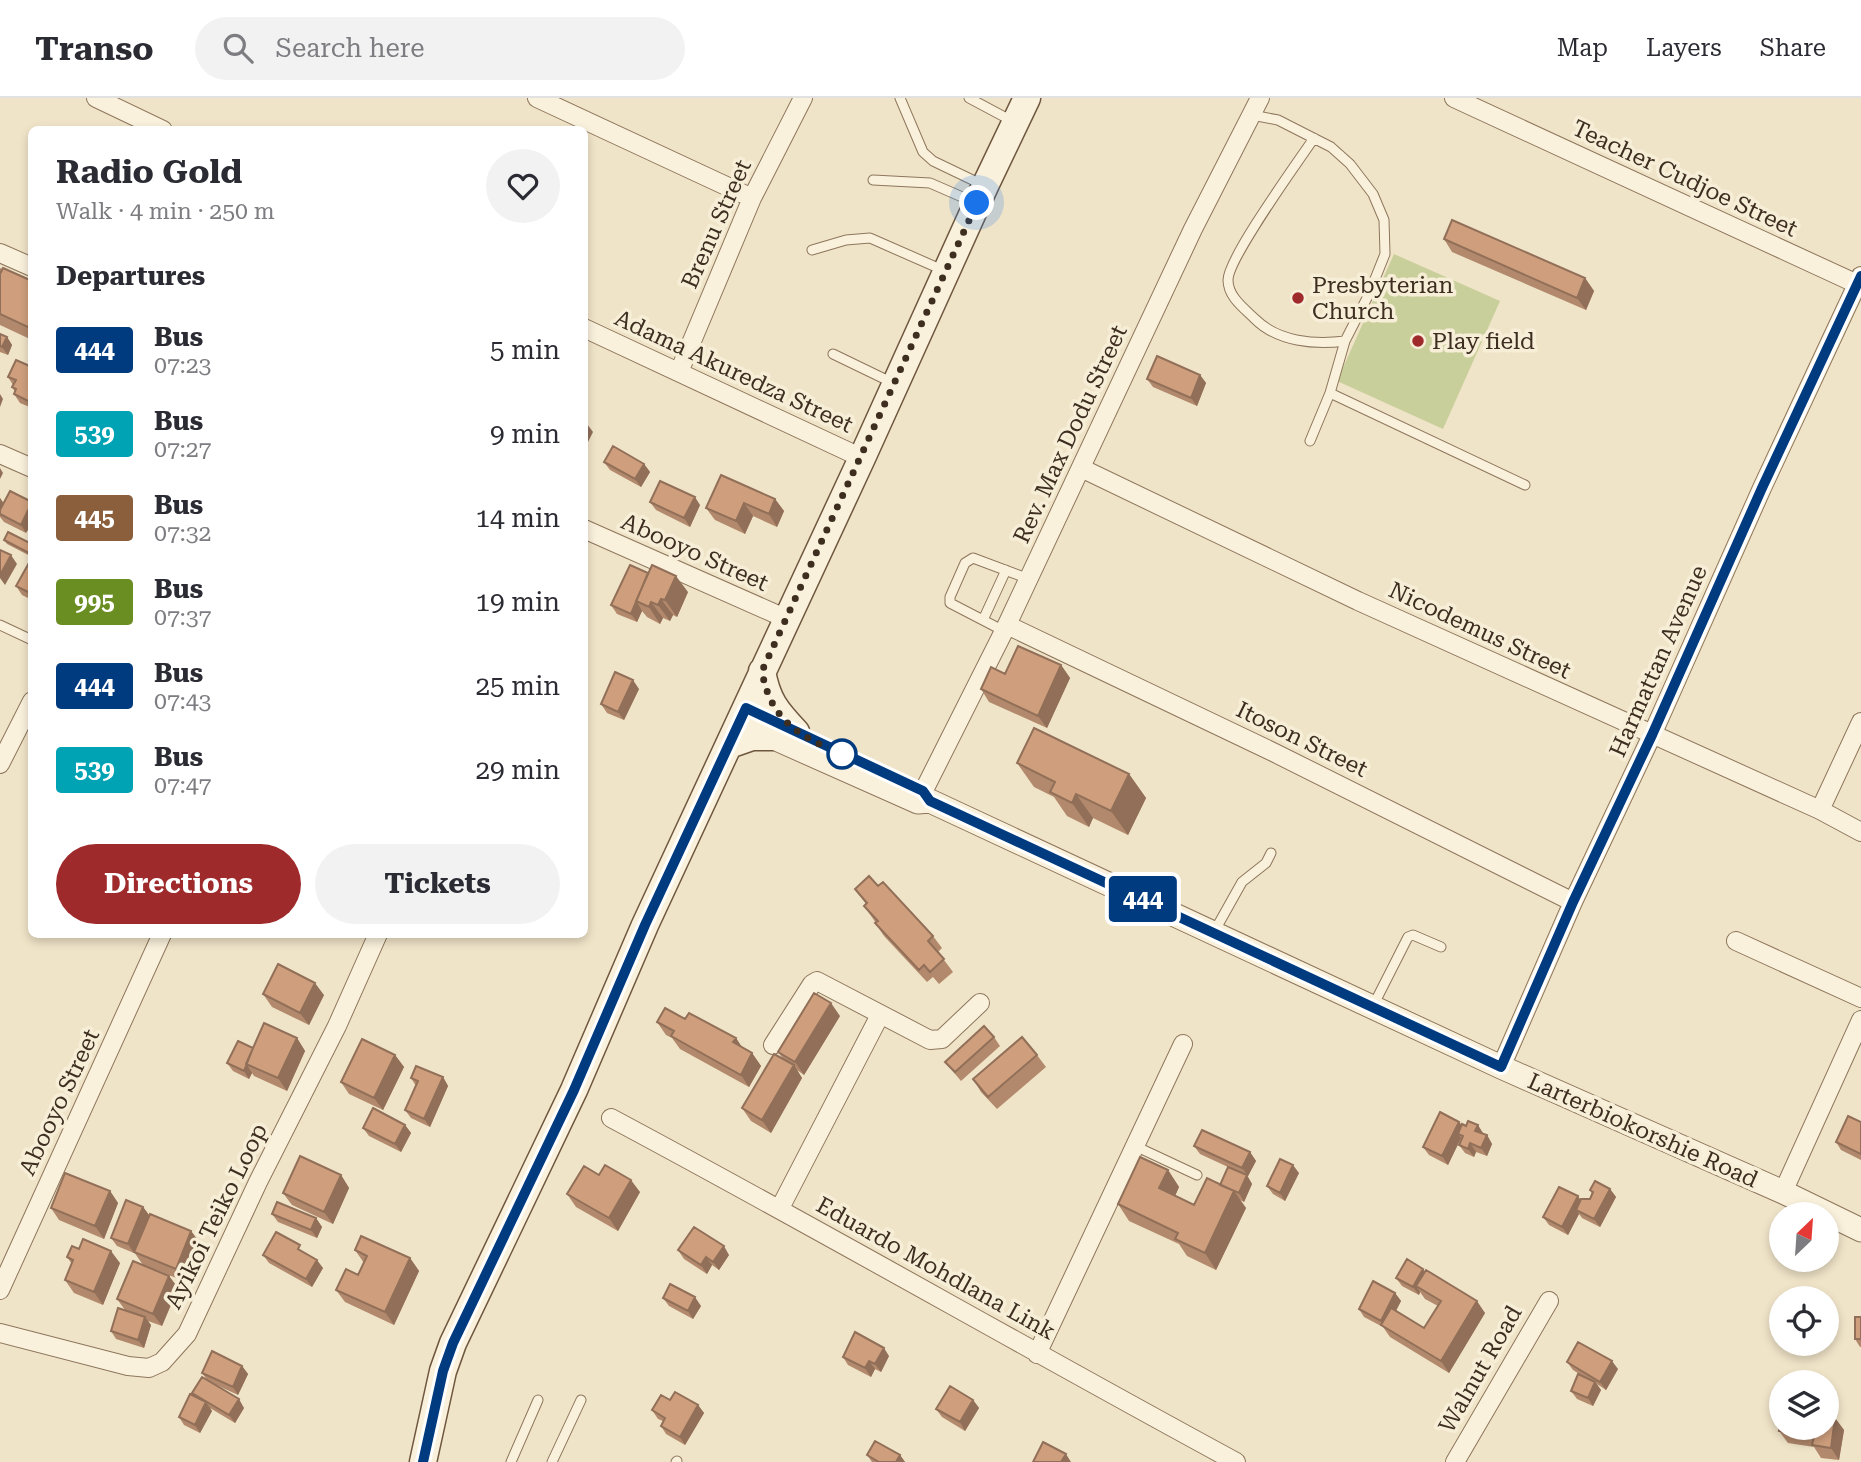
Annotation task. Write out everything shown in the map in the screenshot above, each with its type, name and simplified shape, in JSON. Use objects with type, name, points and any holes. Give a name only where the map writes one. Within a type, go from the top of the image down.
[{"type":"main road","points":[[423,1462],[443,1371],[453,1343],[574,1090],[651,913],[1027,98]]},
{"type":"main road","points":[[738,725],[752,737],[784,735],[765,690],[762,671]]},
{"type":"street","points":[[537,98],[565,104],[752,198]]},
{"type":"street","name":"Brenu Street","points":[[679,372],[752,198],[803,98]]},
{"type":"street","name":"Rev. Max Dodu Street","points":[[924,798],[1193,229],[1261,98]]},
{"type":"street","name":"Teacher Cudjoe Street","points":[[1454,98],[1859,280]]},
{"type":"street","points":[[101,99],[155,126]]},
{"type":"street","points":[[0,253],[28,265]]},
{"type":"street","name":"Harmattan Avenue","points":[[1501,1067],[1573,902],[1859,280]]},
{"type":"street","name":"Adama Akuredza Street","points":[[588,330],[862,458]]},
{"type":"street","points":[[0,454],[28,466]]},
{"type":"street","name":"Nicodemus Street","points":[[1081,468],[1358,601],[1821,810],[1861,832]]},
{"type":"street","name":"Abooyo Street","points":[[588,531],[787,619]]},
{"type":"street","name":"Itoson Street","points":[[1005,628],[1275,753],[1573,902]]},
{"type":"street","points":[[0,764],[28,709]]},
{"type":"street","points":[[1821,810],[1861,723]]},
{"type":"street","name":"Larterbiokorshie Road","points":[[738,725],[784,735],[1501,1067],[1783,1192],[1861,1230]]},
{"type":"street","name":"Abooyo Street","points":[[0,1290],[160,938]]},
{"type":"street","name":"Ayikoi Teiko Loop","points":[[0,1333],[128,1366],[149,1368],[162,1362],[187,1334],[258,1182],[337,1026],[376,938]]},
{"type":"street","points":[[1736,941],[1861,998]]},
{"type":"street","points":[[773,1045],[812,984],[817,981],[936,1041],[942,1039],[980,1003]]},
{"type":"street","points":[[780,1208],[880,1015]]},
{"type":"street","points":[[1783,1192],[1859,1027]]},
{"type":"street","points":[[1037,1354],[1183,1044]]},
{"type":"street","name":"Eduardo Mohdlana Link","points":[[611,1118],[780,1208],[1037,1354],[1236,1462]]},
{"type":"street","name":"Walnut Road","points":[[1455,1462],[1549,1301]]},
{"type":"lane","points":[[900,98],[923,152],[981,195]]},
{"type":"lane","points":[[970,98],[1016,123]]},
{"type":"lane","points":[[1252,115],[1278,120],[1331,147],[1350,164],[1373,194],[1384,220],[1385,254],[1369,294],[1345,341],[1330,393],[1310,440]]},
{"type":"lane","points":[[1314,138],[1235,258],[1228,282],[1233,296],[1260,324],[1306,343],[1345,341]]},
{"type":"lane","points":[[873,180],[930,183],[981,195]]},
{"type":"lane","points":[[812,250],[846,240],[870,238],[946,272]]},
{"type":"lane","points":[[833,354],[895,384]]},
{"type":"lane","points":[[1330,393],[1525,485]]},
{"type":"lane","points":[[1005,628],[950,603],[950,597],[965,563],[973,558],[1029,579]]},
{"type":"lane","points":[[983,620],[1006,570]]},
{"type":"lane","points":[[0,625],[28,638]]},
{"type":"lane","points":[[1214,932],[1242,882],[1266,863],[1271,853]]},
{"type":"lane","points":[[1373,1006],[1408,937],[1413,935],[1441,947]]},
{"type":"lane","points":[[1135,1146],[1197,1175]]},
{"type":"lane","points":[[511,1462],[538,1400]]},
{"type":"lane","points":[[552,1462],[581,1401]]},
{"type":"green space","name":"Play field","points":[[1394,254],[1500,301],[1443,429],[1337,381]]},
{"type":"building","points":[[1452,220],[1585,278],[1577,298],[1444,239]]},
{"type":"building","points":[[3,268],[28,279],[28,327],[0,314],[0,274]]},
{"type":"building","points":[[0,334],[7,337],[2,347],[0,346]]},
{"type":"building","points":[[1157,356],[1200,375],[1191,398],[1147,379]]},
{"type":"building","points":[[16,360],[28,365],[28,401],[14,394],[16,389],[12,387],[16,380],[8,377]]},
{"type":"building","points":[[613,446],[644,464],[635,479],[604,462]]},
{"type":"building","points":[[721,475],[775,499],[769,514],[744,503],[736,521],[706,508]]},
{"type":"building","points":[[660,481],[695,497],[684,518],[650,502]]},
{"type":"building","points":[[10,491],[28,500],[28,510],[21,525],[0,514]]},
{"type":"building","points":[[8,532],[28,542],[28,552],[4,540]]},
{"type":"building","points":[[0,550],[11,555],[0,575]]},
{"type":"building","points":[[28,565],[28,592],[16,586]]},
{"type":"building","points":[[630,565],[648,573],[631,614],[611,605]]},
{"type":"building","points":[[652,565],[676,576],[665,600],[661,599],[658,605],[651,602],[649,607],[636,601]]},
{"type":"building","points":[[1018,646],[1061,665],[1038,716],[981,689],[991,667],[1005,674]]},
{"type":"building","points":[[615,672],[633,680],[618,712],[601,704]]},
{"type":"building","points":[[1034,728],[1129,774],[1111,811],[1076,794],[1072,803],[1050,792],[1055,782],[1017,763]]},
{"type":"building","points":[[869,876],[878,886],[883,882],[933,936],[928,941],[944,959],[930,972],[924,965],[919,970],[875,923],[878,921],[864,906],[867,903],[855,889]]},
{"type":"building","points":[[278,964],[315,983],[300,1013],[263,994]]},
{"type":"building","points":[[814,993],[831,1003],[795,1062],[778,1052]]},
{"type":"building","points":[[665,1008],[685,1019],[689,1013],[736,1038],[733,1042],[752,1053],[741,1075],[671,1036],[674,1031],[657,1022]]},
{"type":"building","points":[[264,1023],[297,1038],[278,1078],[246,1064]]},
{"type":"building","points":[[984,1026],[994,1037],[955,1072],[945,1062]]},
{"type":"building","points":[[1022,1037],[1037,1055],[988,1097],[973,1079]]},
{"type":"building","points":[[362,1039],[395,1055],[374,1098],[341,1082]]},
{"type":"building","points":[[238,1041],[253,1048],[244,1071],[227,1063]]},
{"type":"building","points":[[774,1054],[794,1065],[762,1120],[742,1108]]},
{"type":"building","points":[[416,1066],[443,1077],[424,1119],[405,1110],[418,1081],[411,1078]]},
{"type":"building","points":[[373,1108],[405,1125],[395,1144],[363,1128]]},
{"type":"building","points":[[1440,1112],[1459,1122],[1442,1156],[1423,1147]]},
{"type":"building","points":[[1848,1116],[1861,1122],[1861,1154],[1836,1142]]},
{"type":"building","points":[[1468,1121],[1478,1125],[1475,1131],[1487,1135],[1481,1148],[1470,1143],[1468,1149],[1459,1145],[1463,1136],[1458,1134],[1462,1124],[1466,1126]]},
{"type":"building","points":[[1202,1130],[1250,1152],[1242,1168],[1194,1146]]},
{"type":"building","points":[[300,1156],[341,1175],[324,1212],[283,1193]]},
{"type":"building","points":[[1140,1157],[1168,1170],[1159,1188],[1194,1205],[1207,1178],[1234,1191],[1205,1253],[1175,1239],[1178,1233],[1118,1204]]},
{"type":"building","points":[[1280,1159],[1293,1165],[1280,1193],[1267,1186]]},
{"type":"building","points":[[605,1165],[631,1180],[609,1218],[567,1194],[584,1166],[599,1175]]},
{"type":"building","points":[[1228,1167],[1247,1175],[1239,1193],[1220,1185]]},
{"type":"building","points":[[65,1173],[110,1191],[95,1226],[51,1208]]},
{"type":"building","points":[[1595,1181],[1610,1189],[1594,1219],[1576,1210],[1581,1199],[1590,1199],[1593,1192],[1590,1190]]},
{"type":"building","points":[[1559,1187],[1578,1196],[1562,1227],[1543,1217]]},
{"type":"building","points":[[126,1200],[143,1207],[128,1244],[111,1238]]},
{"type":"building","points":[[277,1202],[316,1218],[311,1230],[272,1214]]},
{"type":"building","points":[[150,1214],[191,1231],[176,1269],[134,1252]]},
{"type":"building","points":[[694,1227],[724,1246],[713,1262],[706,1257],[701,1265],[678,1250]]},
{"type":"building","points":[[276,1232],[300,1245],[298,1249],[317,1260],[306,1279],[263,1255]]},
{"type":"building","points":[[361,1236],[410,1258],[385,1312],[336,1290],[346,1269],[358,1275],[367,1256],[355,1250]]},
{"type":"building","points":[[83,1239],[111,1251],[94,1292],[65,1280],[73,1260],[67,1257],[72,1246],[79,1249]]},
{"type":"building","points":[[1407,1259],[1423,1269],[1413,1287],[1396,1278]]},
{"type":"building","points":[[133,1261],[169,1276],[153,1314],[117,1299]]},
{"type":"building","points":[[1426,1270],[1477,1301],[1441,1361],[1381,1325],[1391,1308],[1424,1328],[1441,1301],[1416,1286]]},
{"type":"building","points":[[1373,1281],[1395,1293],[1381,1321],[1359,1309]]},
{"type":"building","points":[[670,1284],[695,1297],[688,1311],[663,1298]]},
{"type":"building","points":[[118,1308],[145,1317],[138,1340],[111,1331]]},
{"type":"building","points":[[1855,1317],[1861,1317],[1861,1339],[1855,1339]]},
{"type":"building","points":[[855,1332],[884,1348],[875,1364],[869,1361],[865,1368],[843,1357]]},
{"type":"building","points":[[1578,1342],[1612,1361],[1600,1382],[1567,1362]]},
{"type":"building","points":[[212,1351],[242,1366],[233,1387],[202,1373]]},
{"type":"building","points":[[1578,1374],[1595,1382],[1588,1398],[1571,1391]]},
{"type":"building","points":[[202,1377],[239,1399],[229,1415],[192,1393]]},
{"type":"building","points":[[950,1386],[973,1400],[960,1422],[936,1409]]},
{"type":"building","points":[[675,1392],[698,1405],[680,1437],[661,1426],[665,1418],[652,1410],[661,1395],[670,1400]]},
{"type":"building","points":[[190,1394],[206,1402],[195,1425],[179,1417]]},
{"type":"building","points":[[1813,1440],[1832,1440],[1831,1448],[1812,1445]]},
{"type":"building","points":[[875,1441],[900,1455],[896,1462],[879,1462],[867,1455]]},
{"type":"building","points":[[1043,1442],[1066,1454],[1061,1462],[1033,1462]]},
{"type":"bus line","name":"444","points":[[423,1462],[443,1371],[453,1343],[574,1090],[645,925],[746,708],[923,791],[930,801],[1501,1067],[1573,902],[1861,276]]},
{"type":"place","name":"Presbyterian Church","points":[[1298,298]]},
{"type":"place","name":"Play field","points":[[1418,341]]},
{"type":"route","points":[[842,754],[796,732],[771,703],[765,690],[762,671],[977,203]]}]
